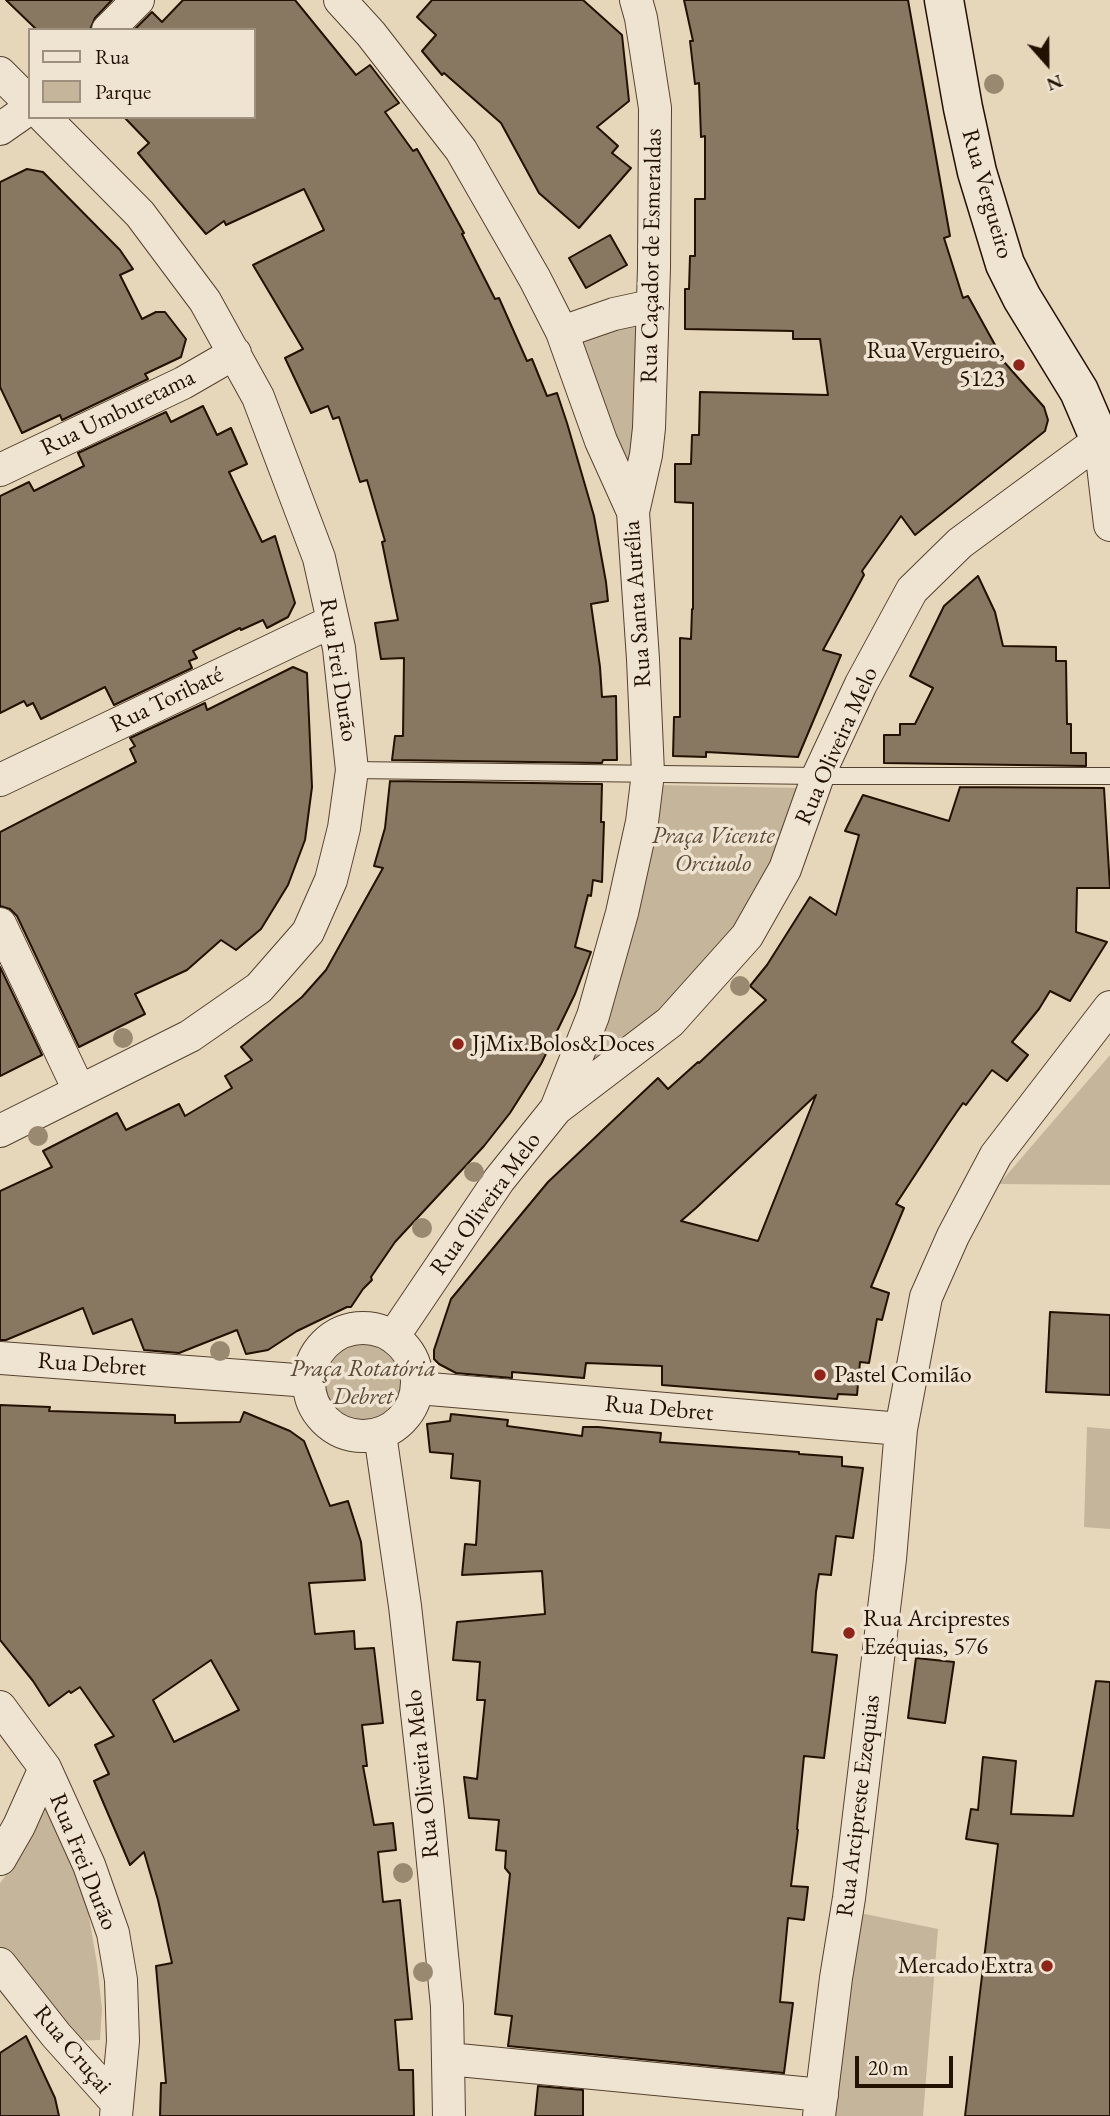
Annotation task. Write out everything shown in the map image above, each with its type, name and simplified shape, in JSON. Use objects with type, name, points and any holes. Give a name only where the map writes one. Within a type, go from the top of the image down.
[{"type":"main road","name":"Rua Vergueiro","points":[[944,0],[977,172],[1005,264],[1022,298],[1105,438]]},
{"type":"street","points":[[110,28],[138,0]]},
{"type":"street","name":"Rua Santa Aurélia","points":[[340,0],[371,34],[461,149],[536,279],[562,332],[601,441],[633,512],[648,773],[642,822],[622,913],[593,1016],[556,1109]]},
{"type":"street","name":"Rua Caçador de Esmeraldas","points":[[633,512],[646,455],[649,428],[655,108],[636,0]]},
{"type":"street","points":[[0,73],[28,104]]},
{"type":"street","points":[[0,129],[28,108]]},
{"type":"street","name":"Rua Frei Durão","points":[[0,1130],[190,1036],[259,988],[308,932],[331,880],[344,828],[352,770],[340,648],[319,558],[258,397],[205,301],[140,214],[46,119]]},
{"type":"street","points":[[562,332],[614,314],[651,306]]},
{"type":"street","name":"Rua Umburetama","points":[[0,470],[183,383],[235,353]]},
{"type":"street","points":[[1105,438],[1110,525]]},
{"type":"street","name":"Rua Oliveira Melo","points":[[393,1337],[499,1180],[556,1109],[670,1022],[747,936],[785,869],[818,776],[861,684],[912,590],[960,543],[1105,438]]},
{"type":"street","name":"Rua Toribaté","points":[[0,780],[333,621]]},
{"type":"street","points":[[0,924],[79,1090]]},
{"type":"street","name":"Rua Arcipreste Ezequias","points":[[820,2105],[849,1898],[890,1559],[901,1429],[926,1297],[953,1236],[996,1155],[1110,1007]]},
{"type":"street","points":[[358,1328],[376,1329],[393,1337],[413,1359],[418,1388],[414,1403],[406,1416],[394,1427],[380,1434],[362,1437],[344,1434],[328,1424],[316,1411],[309,1381],[314,1358],[325,1343],[340,1333],[358,1328]]},
{"type":"street","name":"Rua Debret","points":[[0,1359],[309,1381]]},
{"type":"street","name":"Rua Debret","points":[[418,1388],[901,1429]]},
{"type":"street","name":"Rua Oliveira Melo","points":[[380,1434],[405,1606],[428,1811],[447,2006],[449,2116]]},
{"type":"street","name":"Rua Frei Durão","points":[[0,1707],[45,1768],[89,1865],[113,1933],[121,1980],[123,2029],[116,2109]]},
{"type":"street","points":[[0,1859],[19,1826],[45,1768]]},
{"type":"street","name":"Rua Cruçai","points":[[0,1964],[116,2109]]},
{"type":"street","points":[[448,2059],[820,2105]]},
{"type":"lane","points":[[352,770],[818,776],[1110,776]]},
{"type":"green space","points":[[635,323],[638,447],[626,478],[578,341]]},
{"type":"green space","name":"Praça Vicente Orciuolo","points":[[658,785],[801,788],[795,816],[746,914],[676,999],[591,1066],[602,1017],[638,917]]},
{"type":"green space","points":[[1110,1055],[1110,1185],[999,1184]]},
{"type":"green space","name":"Praça Rotatória Debret","points":[[356,1345],[370,1345],[384,1351],[395,1362],[401,1383],[398,1398],[390,1410],[370,1421],[356,1421],[342,1415],[331,1404],[325,1390],[325,1376],[331,1362],[342,1351]]},
{"type":"green space","points":[[1087,1427],[1110,1429],[1110,1529],[1084,1527]]},
{"type":"green space","points":[[45,1798],[87,1905],[102,2009],[100,2040],[73,2041],[0,1949],[0,1883],[15,1864]]},
{"type":"green space","points":[[855,1912],[938,1929],[923,2116],[830,2116]]},
{"type":"building","points":[[6,0],[112,0],[95,18],[91,28],[35,28]]},
{"type":"building","points":[[183,0],[295,0],[356,75],[370,65],[399,103],[385,112],[413,151],[417,149],[464,233],[462,234],[495,299],[499,298],[527,361],[532,359],[547,396],[557,393],[567,423],[594,516],[606,582],[608,601],[591,604],[602,697],[616,696],[617,760],[603,760],[602,763],[392,760],[395,736],[403,736],[404,658],[381,659],[375,623],[398,620],[382,542],[385,541],[367,480],[360,482],[339,417],[333,419],[328,406],[311,413],[285,358],[303,349],[253,265],[324,230],[304,189],[226,225],[224,221],[206,234],[138,153],[149,143],[126,119],[256,119],[256,28],[136,28],[152,12],[162,22]]},
{"type":"building","points":[[432,0],[583,0],[622,35],[629,101],[597,127],[618,146],[612,153],[631,168],[579,228],[539,193],[501,123],[444,73],[442,75],[422,51],[436,35],[417,17]]},
{"type":"building","points":[[684,0],[908,0],[950,236],[944,238],[963,298],[968,296],[1005,363],[1044,407],[1048,420],[1045,431],[915,535],[901,516],[862,571],[864,575],[823,650],[841,655],[798,757],[706,752],[706,757],[673,756],[674,717],[680,717],[680,638],[691,639],[693,609],[693,503],[675,502],[675,464],[691,464],[692,435],[699,435],[700,392],[828,395],[820,339],[793,339],[793,331],[685,329],[685,289],[689,289],[690,256],[695,256],[695,199],[705,199],[705,136],[701,137],[699,83],[695,84],[690,41],[693,41]]},
{"type":"building","points":[[27,169],[43,172],[120,250],[133,269],[120,275],[142,319],[156,312],[165,312],[186,339],[181,357],[145,374],[148,379],[62,420],[60,415],[22,433],[0,387],[0,182]]},
{"type":"building","points":[[610,235],[627,265],[586,288],[569,258]]},
{"type":"building","points":[[203,406],[217,435],[231,428],[247,464],[229,472],[262,542],[275,536],[295,603],[288,617],[267,628],[263,620],[241,630],[240,628],[193,651],[197,658],[189,661],[192,668],[114,705],[105,687],[41,719],[33,703],[27,706],[24,701],[0,713],[0,496],[29,482],[34,491],[84,466],[78,453],[166,412],[171,422]]},
{"type":"building","points":[[978,576],[995,612],[1003,646],[1056,647],[1056,661],[1066,661],[1067,724],[1071,724],[1071,753],[1086,753],[1086,766],[884,763],[884,735],[900,735],[900,724],[915,724],[933,688],[910,676],[944,606]]},
{"type":"building","points":[[293,667],[307,673],[312,787],[305,840],[288,885],[261,929],[236,950],[221,940],[187,970],[135,994],[145,1014],[79,1047],[17,916],[10,909],[0,906],[0,832],[136,762],[130,749],[135,746],[130,738],[205,703],[207,710]]},
{"type":"building","points":[[390,781],[602,784],[602,882],[593,880],[591,896],[588,895],[575,947],[591,952],[575,994],[541,1064],[510,1113],[484,1146],[395,1242],[371,1277],[372,1280],[351,1307],[297,1331],[268,1350],[246,1354],[237,1330],[179,1353],[144,1350],[132,1319],[93,1334],[83,1308],[6,1340],[0,1340],[0,1191],[52,1167],[43,1151],[117,1113],[126,1130],[179,1104],[185,1116],[232,1088],[225,1076],[252,1060],[241,1047],[302,997],[326,970],[383,868],[374,866],[385,828]]},
{"type":"building","points":[[960,787],[1104,788],[1110,888],[1077,888],[1076,932],[1107,942],[1070,1001],[1050,991],[1012,1042],[1028,1055],[1007,1081],[992,1070],[966,1105],[963,1103],[896,1204],[904,1208],[871,1287],[889,1293],[882,1320],[877,1319],[869,1363],[860,1362],[857,1395],[838,1394],[837,1399],[662,1385],[662,1366],[586,1363],[584,1378],[512,1372],[512,1378],[456,1373],[439,1364],[434,1359],[434,1350],[451,1299],[548,1182],[658,1078],[668,1089],[766,1000],[750,986],[767,965],[810,897],[836,915],[859,835],[845,831],[863,795],[949,821]],"holes":[[[816,1095],[758,1241],[681,1221]]]},
{"type":"building","points":[[0,967],[42,1055],[0,1076]]},
{"type":"building","points":[[1050,1312],[1110,1315],[1110,1395],[1046,1392]]},
{"type":"building","points":[[0,1405],[50,1407],[49,1411],[175,1415],[175,1423],[240,1422],[244,1412],[290,1431],[304,1441],[330,1506],[348,1501],[361,1542],[365,1580],[309,1583],[315,1634],[354,1631],[355,1649],[374,1648],[383,1723],[362,1725],[367,1766],[363,1766],[374,1825],[393,1823],[396,1850],[378,1852],[383,1902],[400,1900],[412,2019],[395,2020],[399,2070],[413,2070],[414,2116],[160,2116],[161,2083],[166,2083],[156,1966],[172,1963],[144,1852],[130,1865],[94,1781],[109,1774],[95,1745],[114,1736],[80,1687],[71,1693],[69,1691],[49,1706],[0,1640]],"holes":[[[211,1660],[239,1710],[174,1742],[153,1700]]]},
{"type":"building","points":[[451,1414],[508,1420],[507,1426],[582,1436],[583,1427],[661,1433],[660,1442],[842,1457],[842,1466],[863,1468],[853,1538],[836,1536],[831,1575],[819,1574],[816,1592],[812,1652],[837,1655],[824,1758],[804,1756],[791,1886],[808,1887],[804,1920],[788,1918],[780,2002],[793,2003],[784,2073],[508,2046],[512,2016],[495,2014],[510,1874],[505,1868],[506,1851],[496,1850],[499,1820],[469,1818],[464,1777],[477,1779],[485,1700],[477,1700],[480,1662],[453,1660],[457,1622],[545,1614],[542,1571],[462,1575],[465,1544],[476,1545],[480,1481],[451,1478],[453,1454],[430,1452],[427,1424],[450,1421]]},
{"type":"building","points":[[916,1658],[954,1662],[945,1723],[908,1718]]},
{"type":"building","name":"Mercado Extra","points":[[1096,1681],[1110,1682],[1110,2116],[965,2116],[998,1844],[966,1839],[971,1809],[978,1810],[983,1757],[1016,1761],[1011,1814],[1073,1816]]},
{"type":"building","points":[[26,2036],[55,2098],[59,2116],[0,2116],[0,2053]]},
{"type":"building","points":[[538,2086],[583,2090],[583,2116],[535,2116]]},
{"type":"place","name":"Rua Vergueiro, 5123","points":[[1019,365]]},
{"type":"place","name":"JjMix.Bolos&Doces","points":[[458,1044]]},
{"type":"place","name":"Pastel Comilão","points":[[820,1375]]},
{"type":"place","name":"Rua Arciprestes Ezéquias, 576","points":[[849,1633]]},
{"type":"place","name":"Mercado Extra","points":[[1047,1966]]}]
